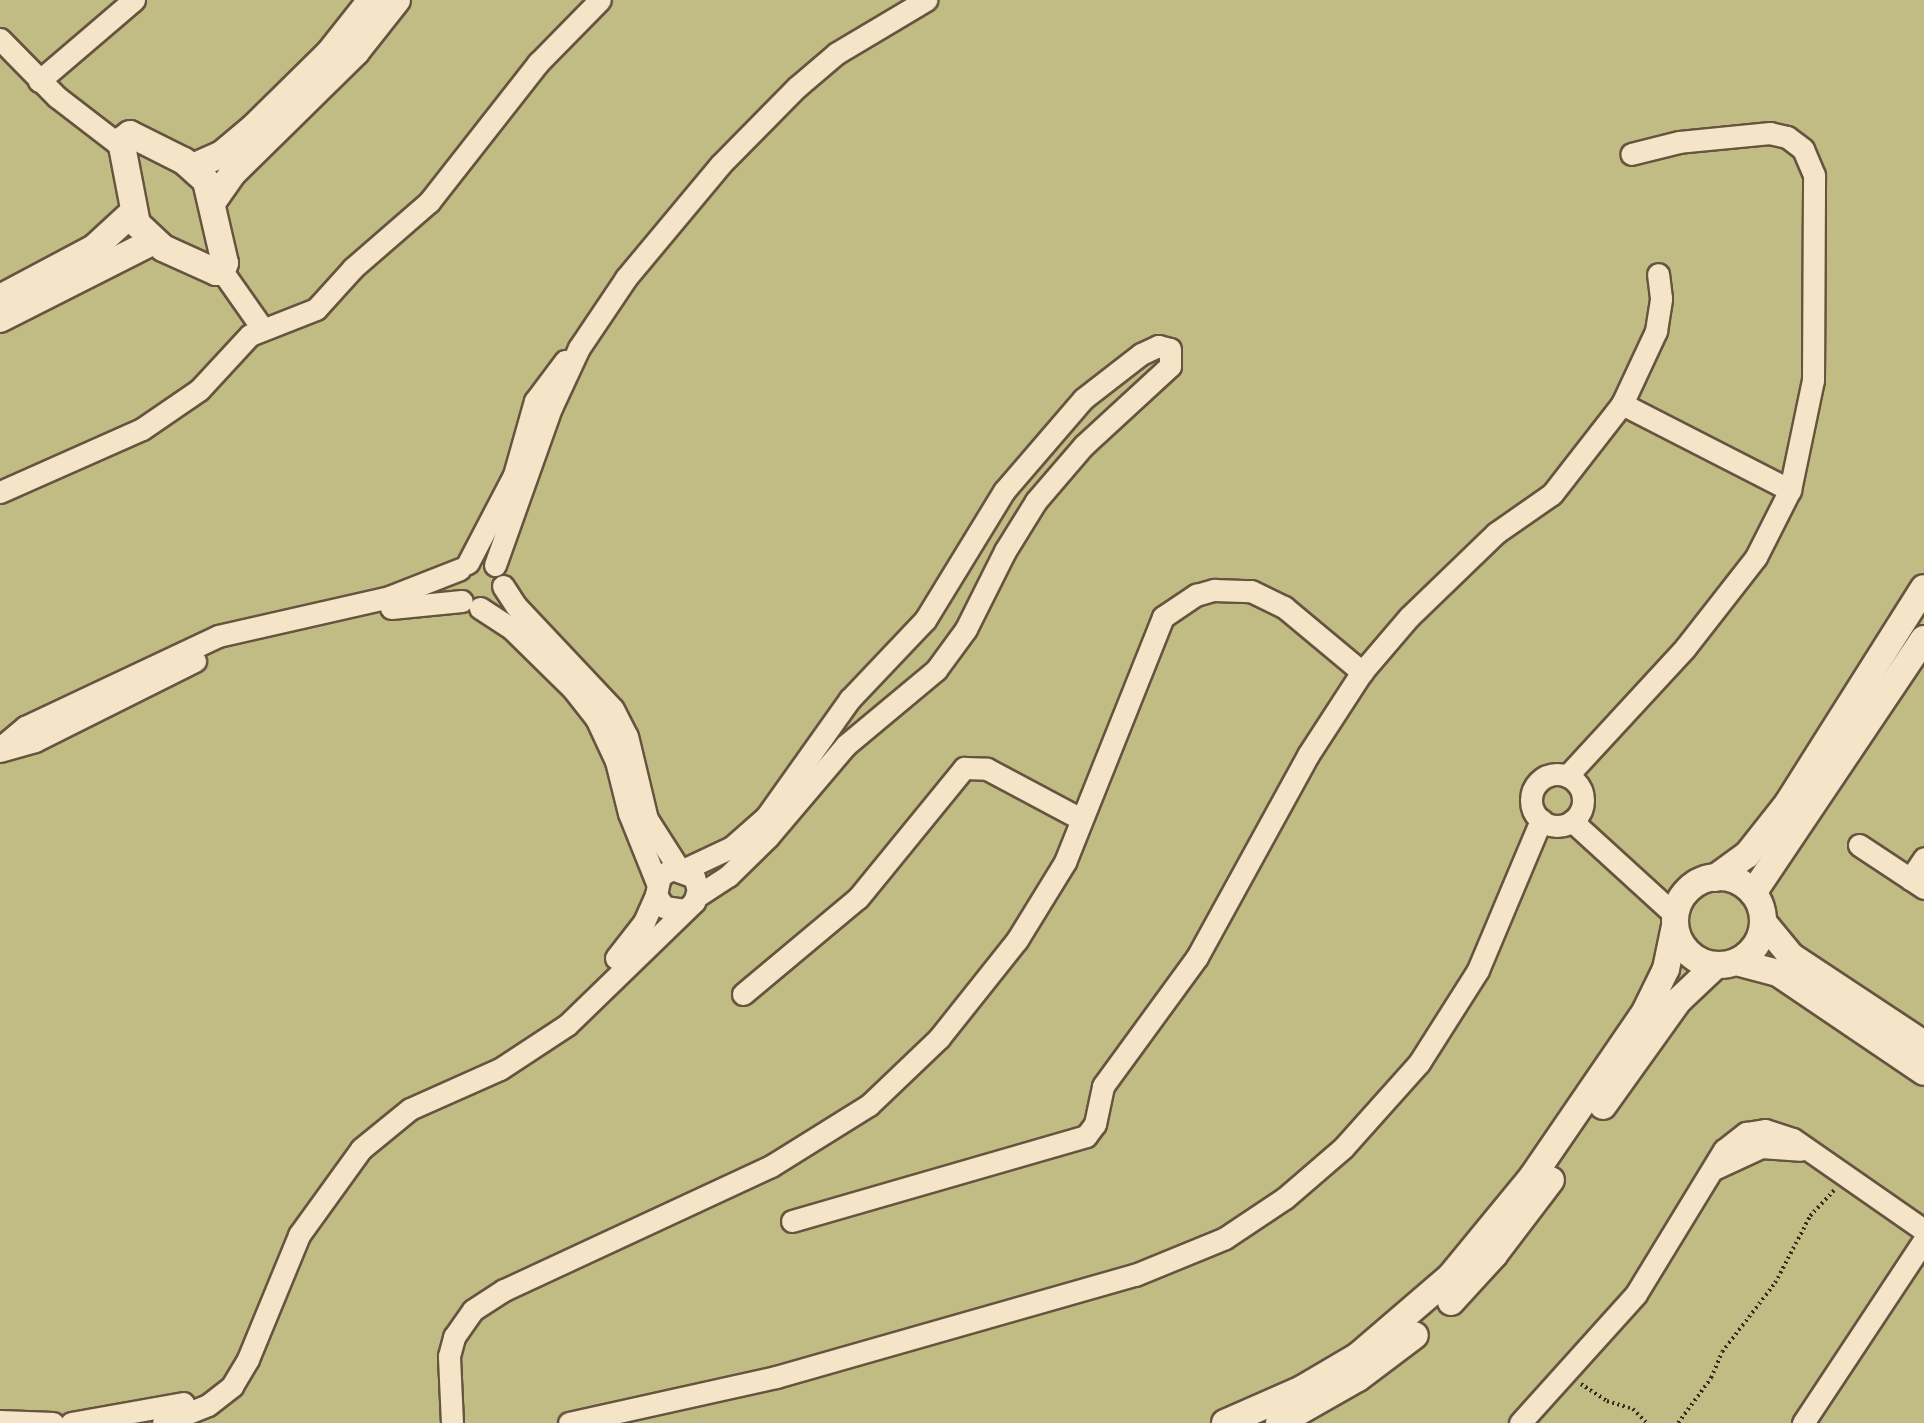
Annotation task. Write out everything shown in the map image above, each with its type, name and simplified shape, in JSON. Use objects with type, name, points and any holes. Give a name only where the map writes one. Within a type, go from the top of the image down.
[{"type":"street","points":[[39,80],[134,0]]},
{"type":"street","points":[[193,167],[222,154],[253,128],[330,52],[371,0]]},
{"type":"street","points":[[214,200],[232,174],[356,52],[397,0]]},
{"type":"street","points":[[0,492],[108,446],[166,415],[199,390],[262,328],[316,309],[353,268],[410,221],[446,183],[538,63],[600,0]]},
{"type":"street","points":[[691,903],[664,907],[629,813],[616,761],[596,718],[529,645],[471,604],[456,589],[464,566],[510,484],[533,433],[579,348],[656,239],[759,124],[837,53],[926,0]]},
{"type":"street","points":[[0,40],[39,80],[122,147]]},
{"type":"street","points":[[1567,776],[1738,584],[1772,532],[1790,490],[1803,444],[1813,380],[1814,175],[1808,156],[1787,137],[1770,133],[1679,142],[1631,154]]},
{"type":"street","points":[[130,134],[193,167],[214,200],[217,240],[225,263],[222,271],[216,272],[152,242],[132,212],[122,147],[125,136],[130,134]]},
{"type":"street","points":[[0,298],[94,248],[132,212]]},
{"type":"street","points":[[0,319],[152,242]]},
{"type":"street","points":[[222,271],[262,328]]},
{"type":"street","points":[[792,1221],[1086,1136],[1095,1124],[1103,1086],[1197,957],[1314,746],[1362,672],[1409,617],[1496,533],[1559,486],[1622,404],[1656,331],[1661,299],[1658,274]]},
{"type":"street","points":[[71,1423],[173,1407],[210,1388],[236,1354],[281,1240],[340,1153],[392,1108],[511,1048],[547,1025],[627,947],[666,872],[681,869],[733,847],[766,817],[850,699],[920,626],[1004,491],[1083,399],[1133,358],[1158,346],[1170,349],[1170,366],[1092,437],[1036,501],[1005,551],[966,629],[936,670],[853,737],[768,837],[728,876],[691,903],[545,1042],[500,1069],[410,1109],[361,1149],[299,1236],[248,1359],[232,1386],[208,1405],[163,1423]]},
{"type":"street","points":[[1622,404],[1790,490]]},
{"type":"street","points":[[533,433],[495,565],[503,586],[516,606],[613,709],[627,736],[647,819],[681,869],[694,877],[691,903]]},
{"type":"street","points":[[370,607],[417,589],[464,566],[482,560],[495,565]]},
{"type":"street","points":[[0,749],[25,727],[218,636],[370,607],[494,603],[503,586]]},
{"type":"street","points":[[1225,1423],[1302,1390],[1358,1356],[1450,1277],[1532,1177],[1646,1012],[1666,969],[1676,921],[1689,890],[1715,878],[1747,855],[1788,803],[1924,588]]},
{"type":"street","points":[[452,1423],[449,1356],[454,1337],[473,1310],[503,1290],[771,1166],[869,1105],[939,1038],[990,976],[1059,872],[1163,617],[1196,595],[1233,589],[1268,597],[1362,672]]},
{"type":"street","points":[[1753,893],[1924,639]]},
{"type":"street","points":[[743,994],[858,898],[964,768],[987,769],[1081,819]]},
{"type":"street","points":[[1551,775],[1567,776],[1583,795],[1581,809],[1573,821],[1553,825],[1541,820],[1532,807],[1533,791],[1551,775]]},
{"type":"street","points":[[569,1423],[776,1377],[1135,1275],[1226,1237],[1285,1198],[1343,1148],[1419,1062],[1478,970],[1541,820]]},
{"type":"street","points":[[1573,821],[1676,921],[1689,953],[1778,973],[1924,1072]]},
{"type":"street","points":[[1859,845],[1917,883],[1924,858]]},
{"type":"street","points":[[1715,878],[1736,881],[1753,893],[1763,922],[1791,956],[1924,1044]]},
{"type":"street","points":[[1279,1423],[1386,1359],[1464,1289],[1524,1218],[1679,1000],[1758,942],[1763,922]]},
{"type":"street","points":[[1520,1423],[1569,1373],[1636,1294],[1716,1168],[1761,1147],[1804,1150],[1924,1230]]},
{"type":"street","points":[[1803,1423],[1924,1240]]},
{"type":"street","points":[[0,1421],[53,1423]]},
{"type":"path","points":[[1678,1423],[1711,1378],[1722,1352],[1775,1283],[1810,1216],[1847,1178]]},
{"type":"path","points":[[1569,1373],[1607,1401],[1633,1409],[1647,1423]]},
{"type":"shaded area","points":[[0,0],[1924,0],[1924,1423],[0,1423]]}]
